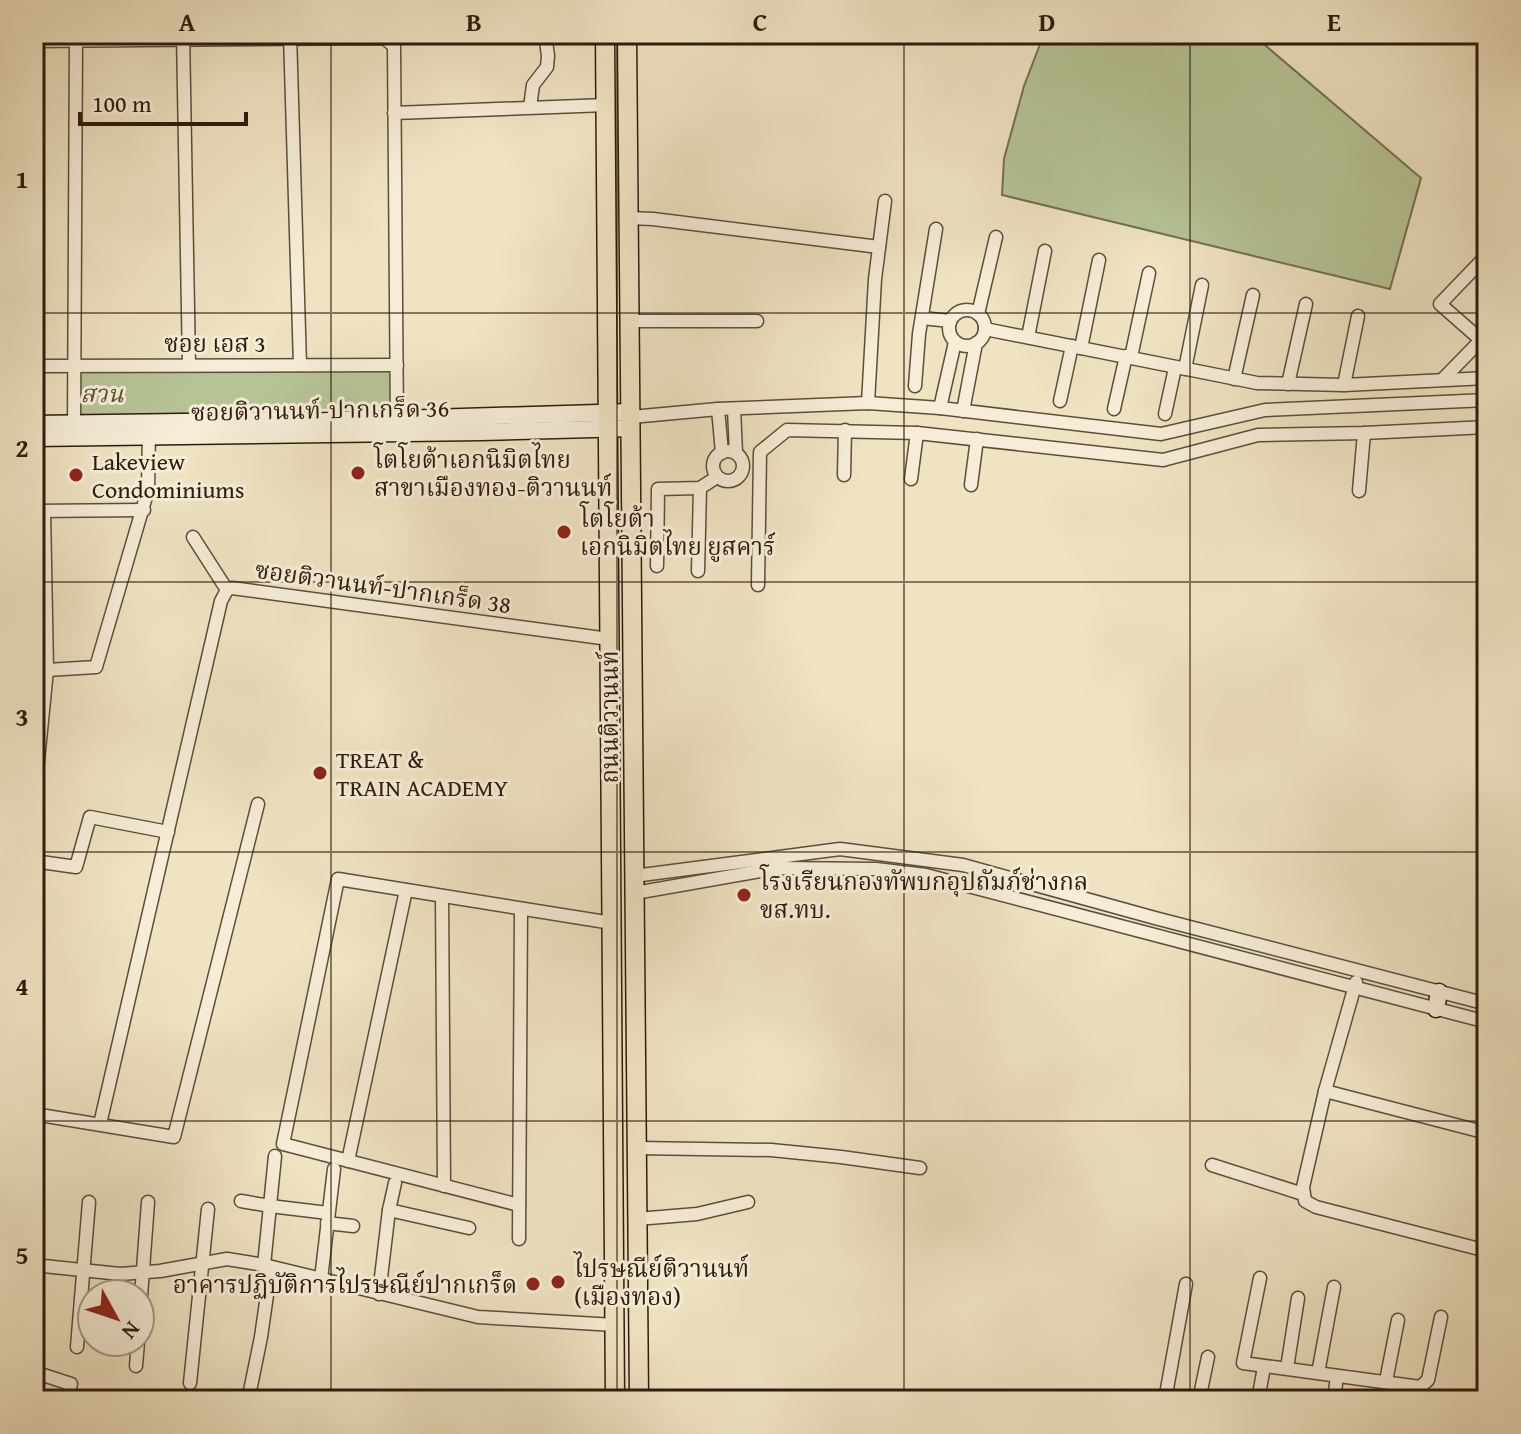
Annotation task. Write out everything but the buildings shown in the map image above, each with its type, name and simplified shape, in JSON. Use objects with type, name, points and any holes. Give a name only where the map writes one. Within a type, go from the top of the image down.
[{"type":"main road","name":"ถนนติวานนท์","points":[[605,34],[615,1400]]},
{"type":"main road","name":"ถนนติวานนท์","points":[[627,34],[639,1400]]},
{"type":"main road","points":[[612,898],[635,889]]},
{"type":"street","points":[[530,107],[533,85],[547,67],[545,34]]},
{"type":"street","points":[[290,36],[300,365]]},
{"type":"street","points":[[34,41],[76,37],[290,36],[384,38],[394,46],[397,426]]},
{"type":"street","points":[[74,430],[76,37]]},
{"type":"street","points":[[183,37],[189,365]]},
{"type":"street","points":[[394,113],[606,105]]},
{"type":"street","points":[[868,403],[875,279],[885,201]]},
{"type":"street","points":[[629,218],[879,247]]},
{"type":"street","points":[[915,386],[936,229]]},
{"type":"street","points":[[978,314],[996,237]]},
{"type":"street","points":[[1028,337],[1045,251]]},
{"type":"street","points":[[1443,379],[1484,337],[1440,304],[1487,255]]},
{"type":"street","points":[[1060,401],[1099,260]]},
{"type":"street","points":[[1114,409],[1149,273]]},
{"type":"street","points":[[1165,414],[1202,285]]},
{"type":"street","points":[[1234,379],[1253,295]]},
{"type":"street","points":[[1288,384],[1306,304]]},
{"type":"street","points":[[962,311],[978,314],[985,329],[981,340],[966,346],[955,342],[949,333],[950,321],[962,311]]},
{"type":"street","points":[[1344,385],[1358,316]]},
{"type":"street","points":[[922,318],[950,321]]},
{"type":"street","points":[[630,321],[757,321]]},
{"type":"street","points":[[985,329],[1257,383],[1344,385],[1487,378]]},
{"type":"street","points":[[940,408],[955,342]]},
{"type":"street","points":[[963,411],[976,343]]},
{"type":"street","name":"ซอย เอส 3","points":[[34,366],[397,365]]},
{"type":"street","points":[[631,419],[718,409],[868,403],[940,408],[1161,434],[1265,410],[1487,400]]},
{"type":"street","points":[[718,409],[722,453]]},
{"type":"street","points":[[734,409],[736,453],[744,464],[742,474],[726,482],[717,477],[713,464],[726,451],[736,453]]},
{"type":"street","name":"ซอยติวานนท์-ปากเกร็ด 36","points":[[34,424],[74,430],[631,419]]},
{"type":"street","points":[[744,464],[787,430],[917,433],[1163,460],[1258,435],[1487,427]]},
{"type":"street","points":[[47,670],[96,667],[144,510],[148,490],[150,429]]},
{"type":"street","name":"ซอยติวานนท์-ปากเกร็ด 36","points":[[34,438],[74,430]]},
{"type":"street","points":[[844,475],[845,430]]},
{"type":"street","points":[[911,479],[917,433]]},
{"type":"street","points":[[1359,491],[1364,433]]},
{"type":"street","points":[[971,485],[977,439]]},
{"type":"street","points":[[758,585],[760,452]]},
{"type":"street","points":[[657,566],[658,489],[700,488],[717,477]]},
{"type":"street","points":[[698,571],[700,488]]},
{"type":"street","points":[[35,781],[47,670],[39,511],[144,510]]},
{"type":"street","points":[[193,537],[227,590]]},
{"type":"street","name":"ซอยติวานนท์-ปากเกร็ด 38","points":[[100,1124],[221,601],[227,590],[232,588],[609,639]]},
{"type":"street","points":[[34,1114],[174,1137],[258,804]]},
{"type":"street","points":[[34,861],[76,867],[90,817],[168,832]]},
{"type":"street","points":[[635,889],[840,849],[963,865],[1359,971],[1487,1022]]},
{"type":"street","points":[[635,889],[778,868],[876,869],[926,875],[1354,988],[1487,1004]]},
{"type":"street","points":[[519,1205],[283,1144],[338,879],[612,923]]},
{"type":"street","points":[[348,1161],[406,890]]},
{"type":"street","points":[[442,896],[444,1186]]},
{"type":"street","points":[[519,1239],[521,909]]},
{"type":"street","points":[[1359,971],[1325,1091],[1303,1194],[1305,1201],[1316,1207],[1487,1251]]},
{"type":"street","points":[[1325,1091],[1487,1133]]},
{"type":"street","points":[[637,1148],[771,1150],[920,1168]]},
{"type":"street","points":[[250,1391],[261,1337],[275,1156]]},
{"type":"street","points":[[1212,1165],[1303,1194]]},
{"type":"street","points":[[321,1279],[334,1169]]},
{"type":"street","points":[[379,1294],[395,1183]]},
{"type":"street","points":[[241,1201],[353,1226]]},
{"type":"street","points":[[83,1278],[89,1202]]},
{"type":"street","points":[[143,1278],[148,1202]]},
{"type":"street","points":[[637,1219],[697,1214],[748,1202]]},
{"type":"street","points":[[190,1383],[208,1209]]},
{"type":"street","points":[[389,1210],[469,1228]]},
{"type":"street","points":[[34,1265],[120,1274],[227,1259],[478,1317],[615,1325]]},
{"type":"street","points":[[1260,1278],[1243,1363],[1386,1381],[1415,1394],[1428,1380],[1441,1317]]},
{"type":"street","points":[[1165,1400],[1186,1284]]},
{"type":"street","points":[[1318,1373],[1334,1287]]},
{"type":"street","points":[[1287,1368],[1298,1298]]},
{"type":"street","points":[[1386,1381],[1398,1320]]},
{"type":"street","points":[[1199,1400],[1208,1357]]},
{"type":"street","points":[[136,1366],[137,1358]]},
{"type":"street","points":[[1258,1400],[1264,1367]]},
{"type":"street","points":[[34,1372],[71,1384],[67,1400]]},
{"type":"street","points":[[1334,1400],[1337,1376]]},
{"type":"green space","points":[[1044,34],[1252,34],[1421,178],[1390,289],[1002,195],[1004,159],[1024,86]]},
{"type":"green space","name":"สวน","points":[[397,365],[396,413],[76,418],[75,367]]},
{"type":"place","name":"โตโยต้าเอกนิมิตไทย สาขาเมืองทอง-ติวานนท์","points":[[358,473]]},
{"type":"place","name":"Lakeview Condominiums","points":[[76,475]]},
{"type":"place","name":"โตโยต้า เอกนิมิตไทย ยูสคาร์","points":[[564,532]]},
{"type":"place","name":"TREAT & TRAIN ACADEMY","points":[[320,773]]},
{"type":"place","name":"โรงเรียนกองทัพบกอุปถัมภ์ช่างกล ขส.ทบ.","points":[[744,895]]},
{"type":"place","name":"ไปรษณีย์ติวานนท์ (เมืองทอง)","points":[[558,1282]]},
{"type":"place","name":"อาคารปฏิบัติการไปรษณีย์ปากเกร็ด","points":[[533,1284]]}]
